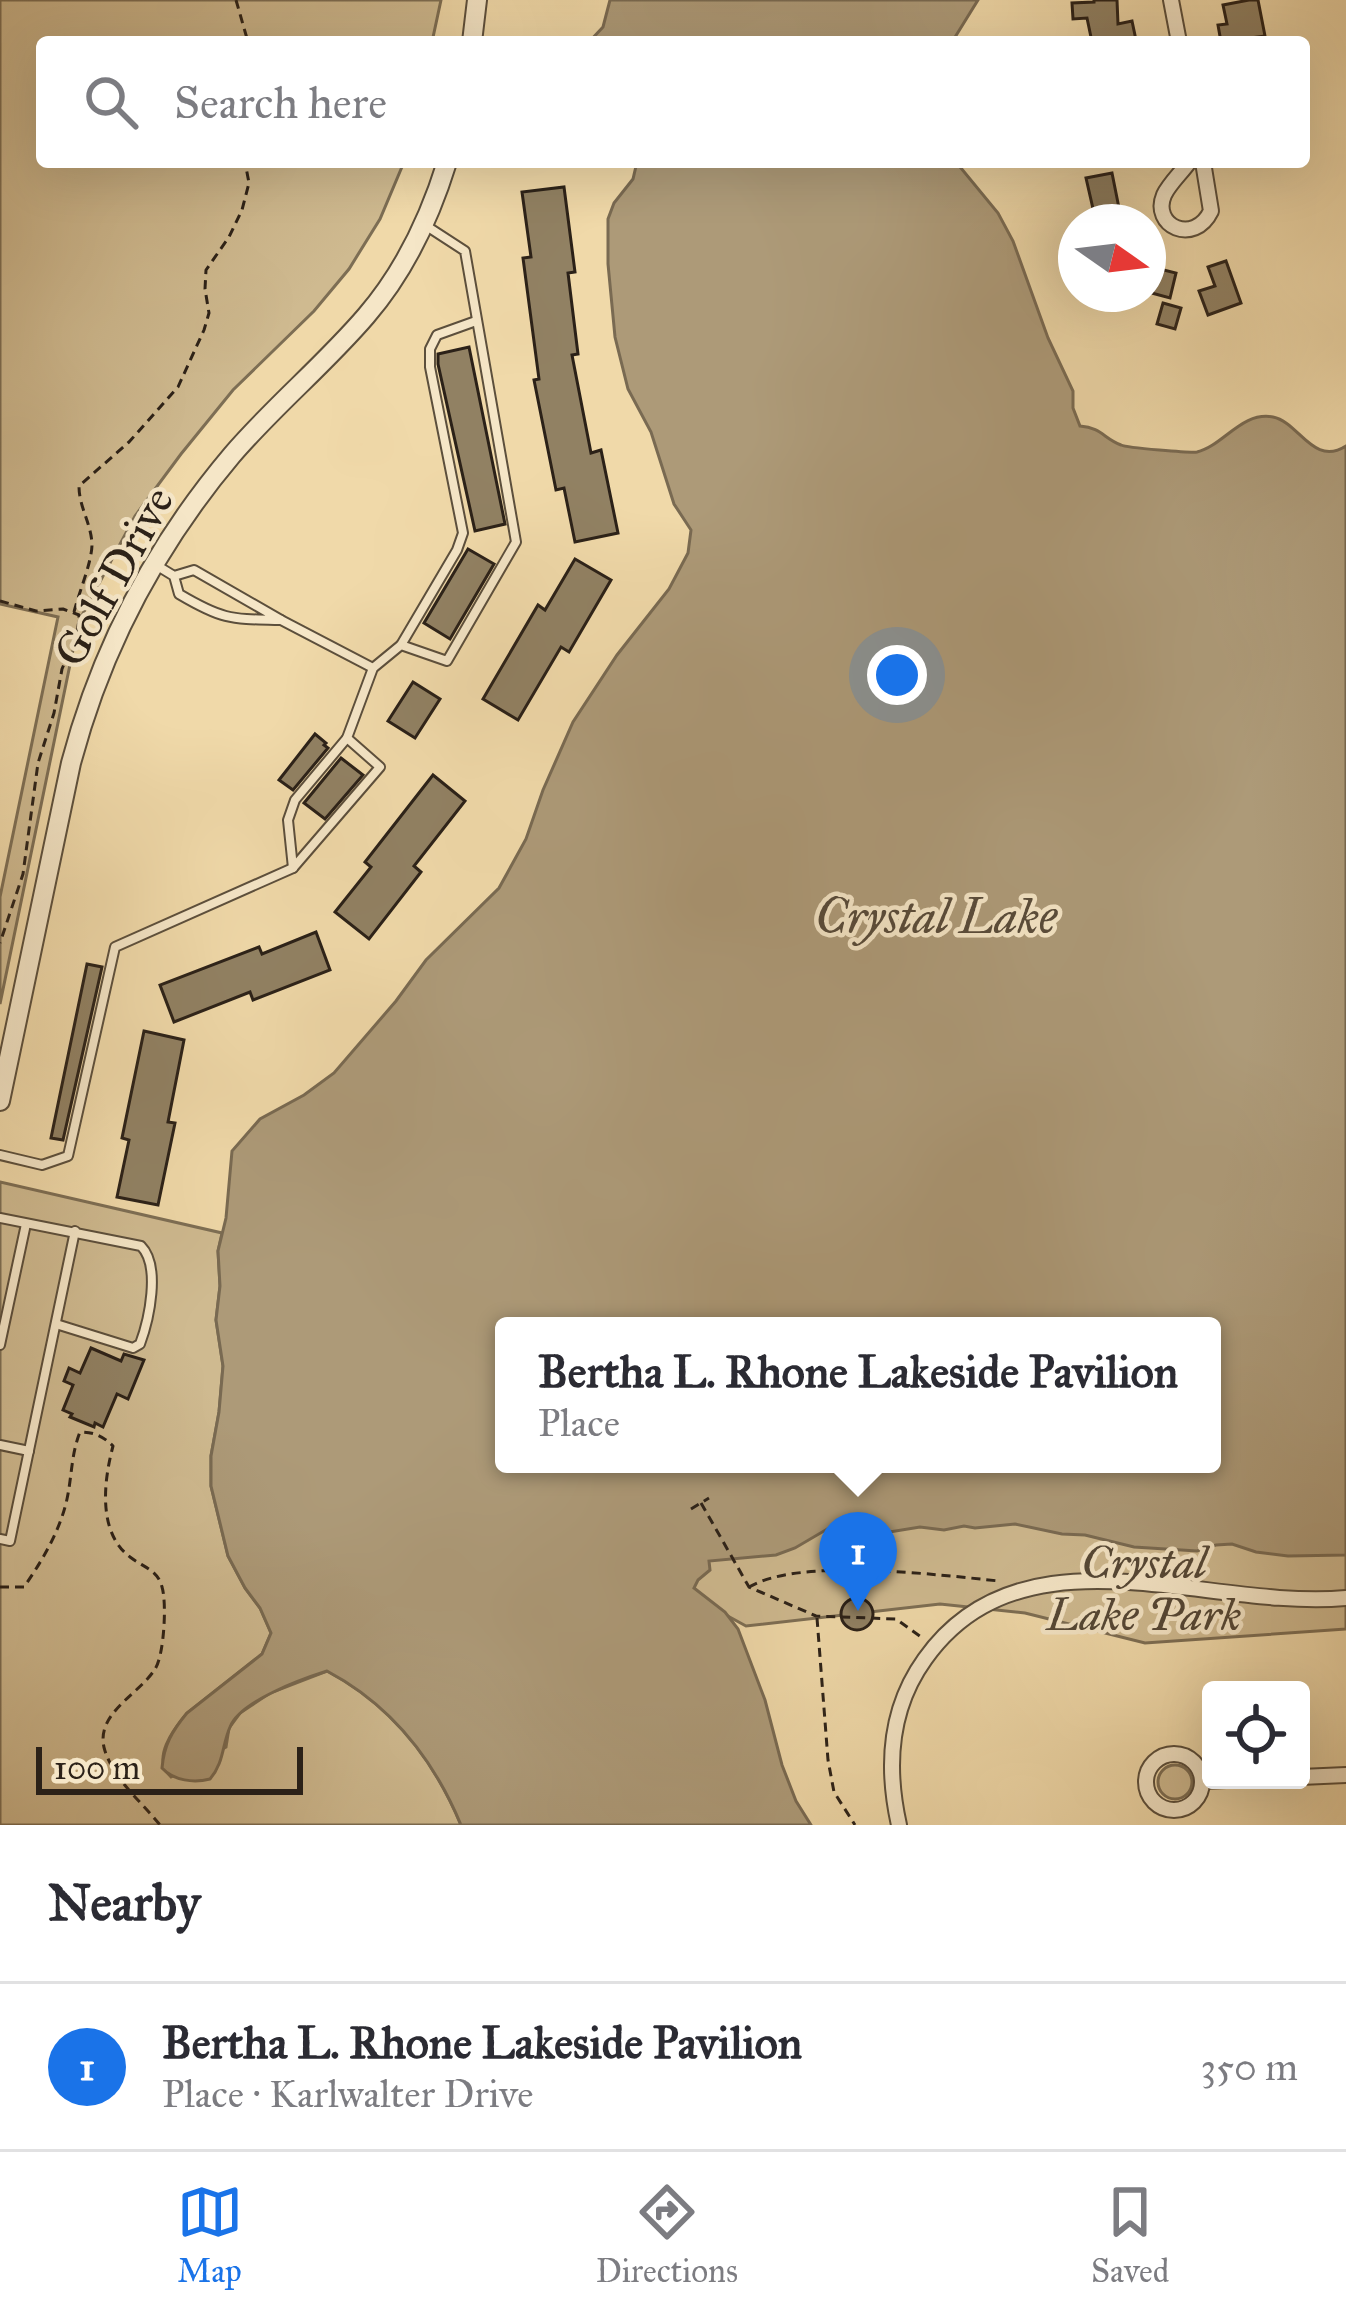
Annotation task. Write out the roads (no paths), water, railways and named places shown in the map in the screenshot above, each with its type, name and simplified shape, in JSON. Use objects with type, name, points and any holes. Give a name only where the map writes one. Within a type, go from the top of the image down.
[{"type":"street","points":[[473,36],[477,0]]},
{"type":"street","points":[[1171,0],[1178,36]]},
{"type":"street","name":"Golf Drive","points":[[0,1101],[75,748],[105,662],[154,564],[195,502],[231,457],[375,304],[398,272],[445,168]]},
{"type":"street","points":[[1184,168],[1162,203],[1167,220],[1188,230],[1201,225],[1211,211],[1204,168]]},
{"type":"street","points":[[899,1825],[891,1780],[895,1727],[907,1690],[934,1647],[981,1607],[1013,1592],[1085,1580],[1282,1599],[1346,1598]]},
{"type":"street","points":[[1173,1754],[1197,1764],[1203,1781],[1192,1804],[1176,1811],[1159,1807],[1146,1784],[1156,1760],[1173,1754]]},
{"type":"street","points":[[1310,1777],[1346,1775]]},
{"type":"lane","points":[[400,645],[447,661],[516,542],[465,251],[423,225]]},
{"type":"lane","points":[[293,868],[288,820],[296,800],[347,738],[374,668],[400,645],[458,550],[463,533],[430,349],[437,335],[476,321]]},
{"type":"lane","points":[[154,564],[174,576],[178,594],[209,612],[227,619],[281,620]]},
{"type":"lane","points":[[174,576],[194,570],[374,668]]},
{"type":"lane","points":[[0,1156],[42,1165],[68,1156],[116,947],[293,868],[380,767],[347,738]]},
{"type":"lane","points":[[0,1218],[141,1246],[148,1252],[147,1319],[142,1338],[133,1348],[56,1324]]},
{"type":"lane","points":[[0,1346],[26,1224]]},
{"type":"lane","points":[[0,1539],[10,1541],[75,1231]]},
{"type":"lane","points":[[0,1445],[29,1451]]},
{"type":"water","points":[[610,0],[978,0],[956,36],[595,36],[603,27]]},
{"type":"water","name":"Crystal Lake","points":[[636,168],[961,168],[998,213],[1013,241],[1073,391],[1080,426],[1126,446],[1197,452],[1252,419],[1273,417],[1324,451],[1346,446],[1346,1555],[1288,1556],[1232,1544],[1197,1551],[1134,1547],[1015,1524],[944,1530],[920,1527],[865,1536],[829,1528],[776,1555],[709,1561],[710,1570],[694,1588],[738,1629],[765,1700],[782,1765],[811,1825],[461,1825],[438,1778],[408,1736],[371,1700],[327,1671],[273,1692],[236,1717],[210,1779],[178,1778],[162,1768],[173,1732],[187,1713],[262,1654],[271,1633],[228,1556],[211,1486],[223,1366],[216,1320],[218,1251],[232,1151],[260,1119],[334,1073],[426,960],[499,888],[526,839],[573,722],[669,589],[688,553],[691,530],[674,504],[651,432],[628,389],[615,337],[608,264],[608,219]]},
{"type":"place","name":"Bertha L. Rhone Lakeside Pavilion","points":[[858,1611]]},
{"type":"park label","name":"Crystal Lake Park","points":[[1144,1588]]}]
